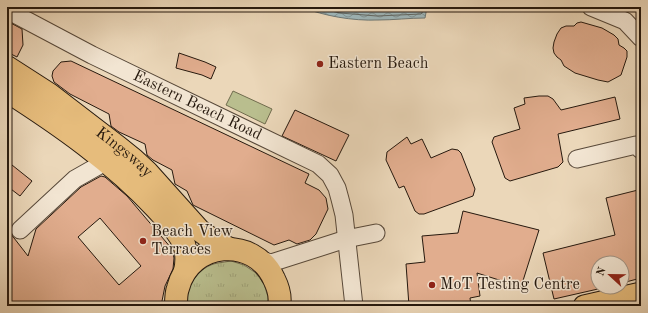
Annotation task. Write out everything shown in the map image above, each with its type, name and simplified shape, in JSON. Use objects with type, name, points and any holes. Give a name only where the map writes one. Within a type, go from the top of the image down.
[{"type":"highway","name":"Kingsway","points":[[7,67],[49,94],[118,147],[147,172],[199,230],[230,249]]},
{"type":"highway","name":"Kingsway","points":[[7,91],[98,155],[134,185],[173,227],[182,240],[186,253],[185,271]]},
{"type":"highway","points":[[176,306],[178,288],[185,271],[200,257],[220,249],[247,252],[261,260],[271,272],[278,287],[279,306]]},
{"type":"main road","points":[[584,306],[641,293]]},
{"type":"street","points":[[590,7],[625,21],[641,38]]},
{"type":"street","name":"Eastern Beach Road","points":[[7,10],[92,55],[318,164],[330,175],[337,188],[344,215],[354,306]]},
{"type":"street","points":[[77,140],[87,142],[136,162]]},
{"type":"street","points":[[576,159],[636,145],[641,150]]},
{"type":"street","points":[[20,230],[75,180],[105,162]]},
{"type":"street","points":[[261,260],[271,262],[346,239],[376,233]]},
{"type":"green space","points":[[233,91],[272,109],[265,124],[226,105]]},
{"type":"green space","points":[[231,261],[244,265],[256,273],[264,284],[268,297],[268,306],[187,306],[188,292],[194,278],[205,268],[211,265]]},
{"type":"water","points":[[301,7],[427,7],[425,18],[358,20],[320,13]]},
{"type":"building","points":[[7,21],[22,29],[23,45],[17,57],[7,52]]},
{"type":"building","points":[[581,22],[602,28],[618,39],[619,45],[627,51],[627,57],[621,75],[608,82],[598,80],[575,73],[564,66],[561,60],[557,57],[553,48],[557,34],[561,28],[566,26],[574,26]]},
{"type":"building","points":[[179,53],[216,67],[211,79],[176,68]]},
{"type":"building","points":[[71,61],[309,174],[305,183],[319,190],[326,198],[328,209],[316,234],[310,240],[297,244],[289,240],[274,245],[193,205],[187,191],[175,184],[172,170],[153,160],[147,155],[145,144],[119,132],[111,126],[109,114],[70,94],[54,82],[52,76],[53,71],[61,62]]},
{"type":"building","points":[[548,96],[553,99],[561,110],[615,97],[620,119],[558,134],[563,162],[558,167],[510,181],[505,178],[492,142],[494,137],[520,129],[514,108],[525,104],[524,98]]},
{"type":"building","points":[[295,110],[349,135],[336,161],[282,136]]},
{"type":"building","points":[[407,137],[411,144],[422,139],[431,158],[452,149],[458,150],[461,153],[475,189],[473,196],[424,214],[419,214],[415,211],[404,186],[399,188],[386,160],[387,152]]},
{"type":"building","points":[[7,161],[32,181],[20,196],[7,186]]},
{"type":"building","name":"Beach View Terraces","points":[[101,176],[105,177],[127,196],[172,249],[174,258],[173,269],[165,286],[161,306],[7,306],[7,229],[28,256],[36,229],[81,187]],"holes":[[[100,218],[141,266],[119,285],[78,237]]]},
{"type":"building","points":[[638,190],[641,205],[641,278],[630,281],[630,255],[590,255],[590,291],[554,299],[543,253],[615,235],[606,198]]},
{"type":"building","points":[[463,211],[539,230],[521,287],[477,273],[480,296],[470,298],[471,306],[409,306],[406,264],[425,262],[422,236],[458,233]]},
{"type":"place","name":"Eastern Beach","points":[[320,64]]},
{"type":"place","name":"Beach View Terraces","points":[[143,241]]},
{"type":"place","name":"MoT Testing Centre","points":[[432,285]]}]
